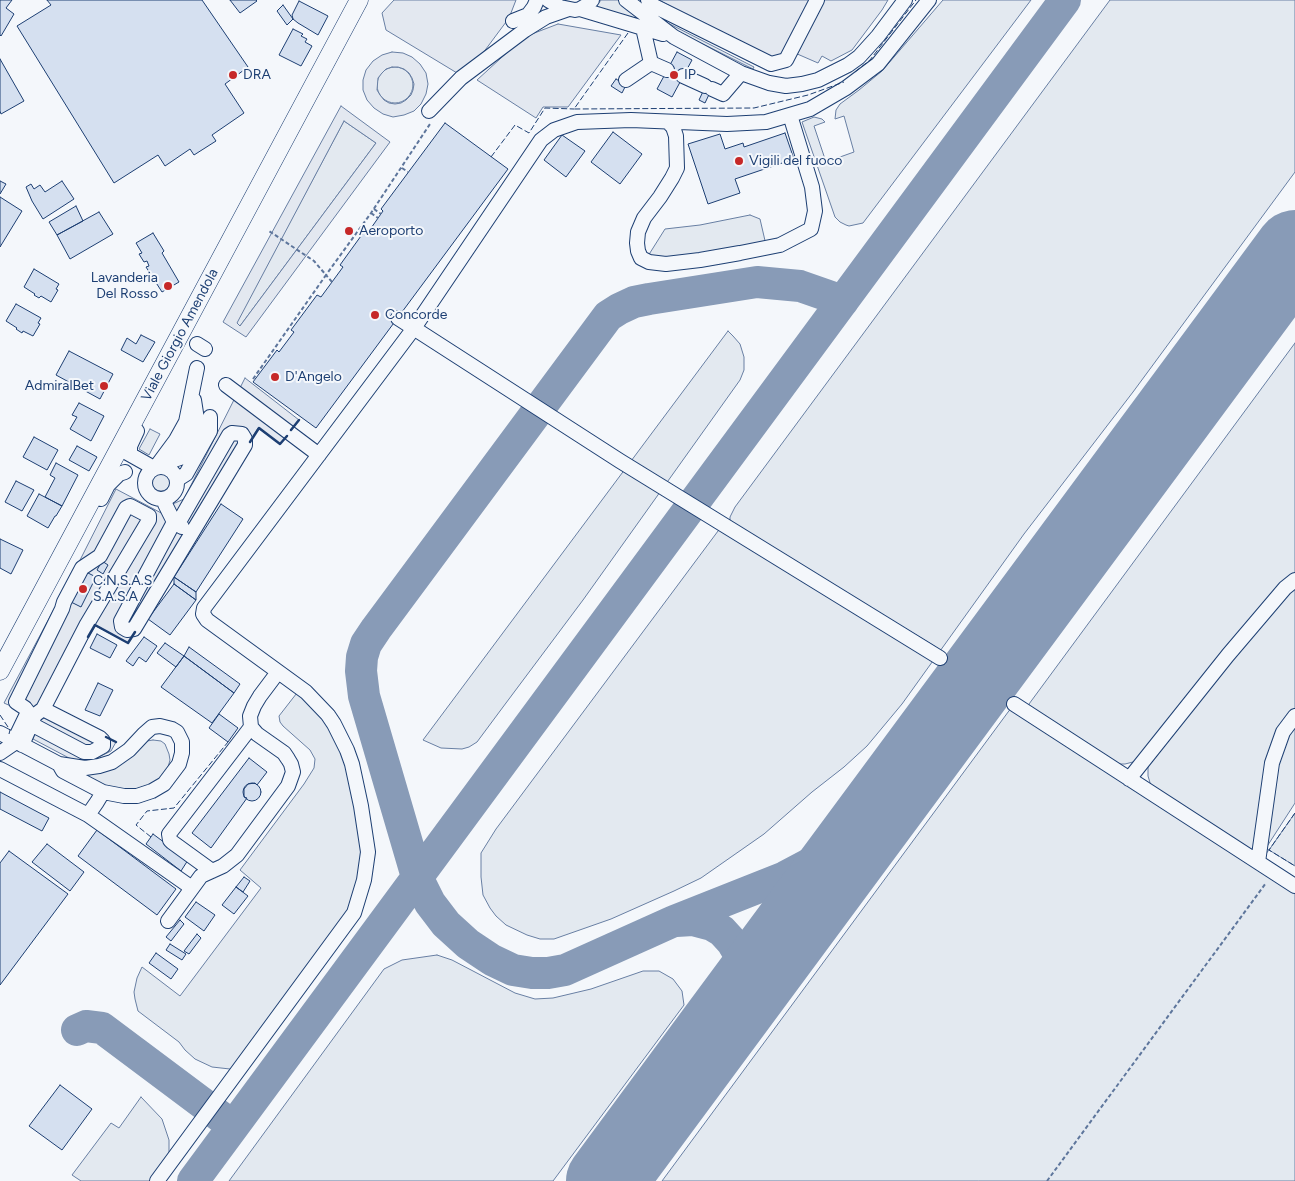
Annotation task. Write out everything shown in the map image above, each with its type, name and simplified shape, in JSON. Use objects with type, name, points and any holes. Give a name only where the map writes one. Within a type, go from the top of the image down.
[{"type":"main road","name":"Viale Giorgio Amendola","points":[[0,671],[78,526],[118,468],[161,370],[359,0]]},
{"type":"street","points":[[349,19],[369,0]]},
{"type":"street","points":[[513,21],[528,15],[534,8],[537,0]]},
{"type":"street","points":[[548,0],[560,7],[574,9],[674,37]]},
{"type":"street","points":[[431,115],[461,78],[525,30],[546,17],[587,5],[592,0]]},
{"type":"street","points":[[626,0],[674,37],[741,73],[769,84],[786,86],[818,80],[848,65],[859,57],[878,36],[901,3]]},
{"type":"street","points":[[648,0],[652,5],[771,64],[786,60],[817,0]]},
{"type":"street","points":[[158,1181],[354,913],[364,880],[368,852],[361,806],[347,750],[328,715],[306,692],[207,620],[204,608],[414,328],[541,140],[554,130],[577,122],[630,120],[728,124],[766,122],[810,108],[846,88],[878,64],[929,0]]},
{"type":"street","points":[[644,28],[651,63]]},
{"type":"street","points":[[651,63],[668,70]]},
{"type":"street","points":[[626,80],[651,63]]},
{"type":"street","points":[[683,76],[723,94],[741,73]]},
{"type":"street","points":[[669,122],[676,136],[677,168],[660,197],[644,218],[638,232],[637,243],[638,251],[642,258],[649,262],[666,264],[700,260],[780,245],[811,228],[815,211],[812,187],[790,115]]},
{"type":"street","points":[[398,318],[628,466],[940,658]]},
{"type":"street","points":[[167,498],[158,498],[150,494],[145,486],[145,482],[148,473],[177,453],[192,425],[192,389],[197,368]]},
{"type":"street","points":[[226,385],[319,455]]},
{"type":"street","points":[[192,532],[174,522],[165,504],[167,498],[174,492],[210,424]]},
{"type":"street","points":[[232,433],[242,434],[246,439],[245,446],[134,629],[127,630],[122,627],[121,621],[174,522],[180,520],[229,435],[232,433]]},
{"type":"street","points":[[124,451],[171,470],[176,478],[180,479]]},
{"type":"street","points":[[118,468],[145,482]]},
{"type":"street","points":[[0,753],[18,743],[35,715],[43,709],[87,624],[149,520],[149,516],[130,506],[126,508],[100,556],[82,568],[16,702],[28,712],[18,743]]},
{"type":"street","points":[[1129,779],[1284,588],[1295,580]]},
{"type":"street","points":[[168,922],[201,876],[223,866],[237,855],[288,786],[293,772],[292,764],[284,752],[257,734],[251,727],[250,716],[260,696],[278,672]]},
{"type":"street","points":[[1014,704],[1295,886]]},
{"type":"street","points":[[31,724],[84,752],[92,752],[103,746],[103,741],[100,738],[43,709]]},
{"type":"street","points":[[1258,862],[1272,763],[1283,732],[1295,716]]},
{"type":"street","points":[[0,733],[59,764],[85,768],[112,762],[130,750],[152,727],[166,726],[176,732],[182,742],[179,764],[164,784],[152,791],[137,796],[124,796],[103,792],[63,771],[59,764]]},
{"type":"street","points":[[212,871],[172,842],[170,834],[251,727]]},
{"type":"street","points":[[0,769],[88,815],[192,888]]},
{"type":"street","points":[[88,815],[103,792]]},
{"type":"path","points":[[253,379],[374,209],[402,167],[431,115]]},
{"type":"path","points":[[402,167],[408,172]]},
{"type":"path","points":[[374,209],[381,214]]},
{"type":"path","points":[[371,213],[378,218]]},
{"type":"path","points":[[269,232],[314,262],[332,282]]},
{"type":"path","points":[[280,341],[284,344]]},
{"type":"path","points":[[276,346],[281,349]]},
{"type":"path","points":[[1048,1181],[1274,872]]},
{"type":"shaded area","points":[[394,0],[516,0],[509,18],[480,57],[462,76],[386,30],[382,13]]},
{"type":"shaded area","points":[[601,0],[620,0],[647,21],[595,8]]},
{"type":"shaded area","points":[[659,0],[888,0],[852,50],[831,61],[822,56],[818,63],[795,53],[766,59]]},
{"type":"shaded area","points":[[943,0],[1031,0],[863,223],[846,225],[835,217],[802,122],[814,117],[825,122],[814,126],[826,162],[854,152],[844,116],[835,119],[836,110],[840,104],[882,71]]},
{"type":"shaded area","points":[[1110,0],[1295,0],[1295,172],[1133,392],[1024,534],[902,704],[867,746],[764,834],[701,878],[611,919],[554,939],[540,939],[506,925],[496,916],[483,895],[481,853],[496,829],[721,527],[936,651],[937,648],[931,644],[734,525],[730,521],[730,517],[735,507]]},
{"type":"shaded area","points":[[660,19],[754,67],[753,69],[669,27]]},
{"type":"shaded area","points":[[558,24],[621,35],[568,107],[543,107],[536,118],[477,80],[524,37]]},
{"type":"shaded area","points":[[392,52],[403,53],[412,57],[426,73],[428,84],[426,94],[421,104],[414,111],[393,117],[383,114],[367,100],[363,90],[366,70],[373,61],[382,55]],"holes":[[[398,67],[409,73],[414,84],[411,95],[401,103],[395,104],[384,100],[377,90],[378,78],[382,73],[386,69]]]},
{"type":"shaded area","points":[[395,67],[402,68],[408,72],[412,78],[412,92],[408,98],[402,102],[395,103],[388,102],[382,98],[378,92],[377,85],[378,78],[382,72],[388,68]]},
{"type":"shaded area","points":[[341,106],[390,142],[246,337],[223,322]],"holes":[[[344,121],[376,143],[240,326],[237,323]]]},
{"type":"shaded area","points":[[344,121],[376,143],[240,326],[236,323]]},
{"type":"shaded area","points":[[750,215],[760,219],[766,245],[663,260],[648,256],[665,229],[700,225]]},
{"type":"shaded area","points":[[728,331],[740,344],[744,357],[744,370],[740,380],[583,600],[477,742],[462,749],[441,748],[423,740]]},
{"type":"shaded area","points":[[1295,343],[1295,803],[1266,848],[1269,850],[1259,862],[1295,886],[1295,1181],[662,1181],[1014,704],[1151,786],[1148,766],[1151,757],[1141,755],[1133,762],[1116,764],[1029,708],[1029,704]]},
{"type":"shaded area","points":[[245,378],[299,420],[280,444],[258,428],[128,643],[94,625],[48,710],[116,742],[111,751],[89,762],[69,758],[33,739],[37,728],[24,712],[4,703],[116,489],[165,515],[166,507],[184,499]]},
{"type":"shaded area","points":[[150,429],[160,434],[149,455],[139,449]]},
{"type":"shaded area","points":[[161,473],[167,476],[170,482],[167,488],[161,491],[155,488],[152,482],[155,476]]},
{"type":"shaded area","points":[[300,689],[310,699],[347,755],[366,852],[352,914],[238,1066],[230,1069],[212,1067],[195,1059],[179,1042],[138,1011],[134,992],[137,978],[142,967],[180,996],[261,888],[240,870],[314,768],[315,759],[310,750],[280,722],[279,716]]},
{"type":"shaded area","points":[[147,741],[161,741],[165,744],[170,760],[167,771],[154,784],[132,793],[83,779],[83,772]]},
{"type":"shaded area","points":[[1295,813],[1295,866],[1269,850]]},
{"type":"shaded area","points":[[437,955],[452,960],[515,993],[535,999],[553,998],[591,989],[643,971],[659,971],[673,979],[682,991],[684,1005],[553,1181],[229,1181],[384,969],[402,960]]},
{"type":"shaded area","points":[[141,1097],[162,1119],[169,1140],[169,1161],[153,1181],[81,1181],[72,1175],[111,1123],[119,1128]]},
{"type":"building","points":[[0,0],[12,0],[6,8],[14,14],[1,36],[0,35]]},
{"type":"building","points":[[47,0],[202,0],[248,67],[225,84],[244,113],[212,135],[216,141],[194,155],[190,149],[165,166],[158,155],[114,183],[17,26],[51,5]]},
{"type":"building","points":[[230,0],[256,0],[257,1],[240,13]]},
{"type":"building","points":[[299,1],[328,16],[318,35],[293,19],[292,15]]},
{"type":"building","points":[[283,5],[293,19],[287,25],[277,11]]},
{"type":"building","points":[[293,29],[303,34],[301,36],[307,39],[305,42],[312,46],[301,66],[279,55]]},
{"type":"building","points":[[677,52],[692,60],[672,97],[657,89]]},
{"type":"building","points":[[0,59],[24,101],[1,114],[0,111]]},
{"type":"building","points":[[616,79],[626,85],[622,93],[611,86]]},
{"type":"building","points":[[707,83],[713,86],[705,103],[699,100]]},
{"type":"building","points":[[445,123],[508,169],[316,428],[253,382],[277,350],[279,352],[294,332],[291,330],[317,295],[321,297],[343,267],[340,265],[366,229],[369,231],[383,211],[381,209]]},
{"type":"building","points":[[613,132],[642,154],[620,184],[591,162]]},
{"type":"building","points":[[785,133],[794,159],[735,179],[740,193],[708,204],[688,144],[720,134],[725,149],[743,143],[744,147]]},
{"type":"building","points":[[562,135],[585,151],[566,177],[544,160]]},
{"type":"building","points":[[0,181],[6,184],[0,194]]},
{"type":"building","points":[[62,181],[74,199],[43,219],[26,187],[31,184],[34,189],[40,185],[45,192]]},
{"type":"building","points":[[0,197],[22,211],[0,247]]},
{"type":"building","points":[[76,206],[83,221],[57,235],[49,222]]},
{"type":"building","points":[[99,212],[113,234],[70,259],[57,235]]},
{"type":"building","points":[[153,233],[179,282],[162,292],[146,267],[149,266],[147,261],[144,262],[139,254],[142,253],[136,243]]},
{"type":"building","points":[[34,269],[59,284],[56,289],[58,290],[51,302],[41,296],[39,298],[24,287]]},
{"type":"building","points":[[16,304],[41,318],[38,323],[40,324],[33,336],[23,331],[22,333],[6,321]]},
{"type":"building","points":[[141,335],[155,342],[143,362],[121,350],[127,338],[136,344]]},
{"type":"building","points":[[69,351],[113,374],[100,399],[56,375]]},
{"type":"building","points":[[79,403],[104,416],[91,441],[70,429],[77,417],[72,415]]},
{"type":"building","points":[[34,437],[58,450],[47,470],[23,457]]},
{"type":"building","points":[[77,446],[97,457],[89,471],[69,460]]},
{"type":"building","points":[[56,463],[78,475],[62,506],[45,497],[55,478],[50,475]]},
{"type":"building","points":[[16,481],[34,490],[22,511],[5,502]]},
{"type":"building","points":[[39,494],[62,506],[48,528],[27,516]]},
{"type":"building","points":[[221,504],[243,519],[196,592],[174,577]]},
{"type":"building","points":[[0,539],[23,550],[11,574],[0,568]]},
{"type":"building","points":[[102,561],[108,565],[103,574],[97,570]]},
{"type":"building","name":"C.N.S.A.S S.A.S.A","points":[[84,571],[96,577],[81,607],[69,601]]},
{"type":"building","points":[[174,577],[196,592],[196,600],[174,584]]},
{"type":"building","points":[[174,584],[196,600],[170,635],[148,619]]},
{"type":"building","points":[[97,634],[117,645],[110,658],[90,648]]},
{"type":"building","points":[[144,637],[157,646],[146,662],[139,657],[133,666],[126,661]]},
{"type":"building","points":[[165,643],[184,656],[176,667],[157,653]]},
{"type":"building","points":[[189,647],[240,684],[234,693],[184,656]]},
{"type":"building","points":[[184,656],[234,693],[212,723],[161,687]]},
{"type":"building","points":[[98,683],[113,690],[100,716],[85,710]]},
{"type":"building","points":[[219,714],[238,728],[228,742],[209,728]]},
{"type":"building","points":[[249,758],[267,772],[257,785],[255,783],[248,784],[244,789],[244,797],[247,798],[211,848],[192,833]]},
{"type":"building","points":[[252,783],[258,786],[261,792],[258,798],[252,801],[246,798],[243,792],[246,786]]},
{"type":"building","points":[[0,792],[49,818],[42,831],[0,809]]},
{"type":"building","points":[[97,830],[176,889],[157,915],[78,856]]},
{"type":"building","points":[[153,834],[188,860],[181,871],[146,844]]},
{"type":"building","points":[[47,844],[84,872],[70,891],[32,862]]},
{"type":"building","points":[[9,851],[68,894],[0,985],[0,863]]},
{"type":"building","points":[[244,877],[250,881],[243,892],[236,887]]},
{"type":"building","points":[[236,887],[248,896],[234,914],[222,905]]},
{"type":"building","points":[[196,902],[215,915],[204,931],[185,917]]},
{"type":"building","points":[[180,920],[184,924],[171,941],[166,937]]},
{"type":"building","points":[[197,934],[201,938],[189,954],[184,951]]},
{"type":"building","points":[[170,944],[186,954],[182,960],[166,950]]},
{"type":"building","points":[[156,953],[178,969],[171,979],[149,963]]},
{"type":"building","points":[[60,1085],[92,1109],[62,1150],[29,1126]]},
{"type":"taxiway","points":[[193,1181],[1065,0]]},
{"type":"taxiway","points":[[843,301],[800,286],[757,282],[634,302],[608,316],[376,629],[366,644],[362,657],[361,671],[364,696],[417,877],[430,903],[446,924],[468,944],[492,960],[513,970],[532,973],[565,970],[674,921],[785,877],[819,859],[856,834],[881,809]]},
{"type":"taxiway","points":[[676,921],[693,920],[712,925],[722,931],[732,942],[742,959],[745,972],[740,1000]]},
{"type":"taxiway","points":[[77,1030],[86,1026],[102,1028],[233,1126]]},
{"type":"runway","points":[[606,1181],[1295,250]]},
{"type":"fence","points":[[855,72],[870,60],[916,0]]},
{"type":"fence","points":[[628,33],[574,109],[754,108],[808,95],[844,82]]},
{"type":"fence","points":[[491,157],[515,125],[529,133],[545,108],[574,109]]},
{"type":"fence","points":[[0,715],[10,730],[9,734]]},
{"type":"fence","points":[[151,837],[136,825],[147,811],[174,808],[228,742]]},
{"type":"fence","points":[[1295,813],[1269,850],[1295,866]]},
{"type":"wall","points":[[291,430],[299,420]]},
{"type":"wall","points":[[250,442],[259,428],[280,444],[287,436]]},
{"type":"wall","points":[[88,637],[95,625],[128,643],[135,632]]},
{"type":"wall","points":[[106,737],[116,742]]},
{"type":"place","name":"DRA","points":[[233,75]]},
{"type":"place","name":"IP","points":[[674,75]]},
{"type":"place","name":"Vigili del fuoco","points":[[739,161]]},
{"type":"place","name":"Aeroporto","points":[[349,231]]},
{"type":"place","name":"Lavanderia Del Rosso","points":[[168,286]]},
{"type":"place","name":"Concorde","points":[[375,315]]},
{"type":"place","name":"D'Angelo","points":[[275,377]]},
{"type":"place","name":"AdmiralBet","points":[[104,386]]},
{"type":"place","name":"C.N.S.A.S S.A.S.A","points":[[83,589]]}]
